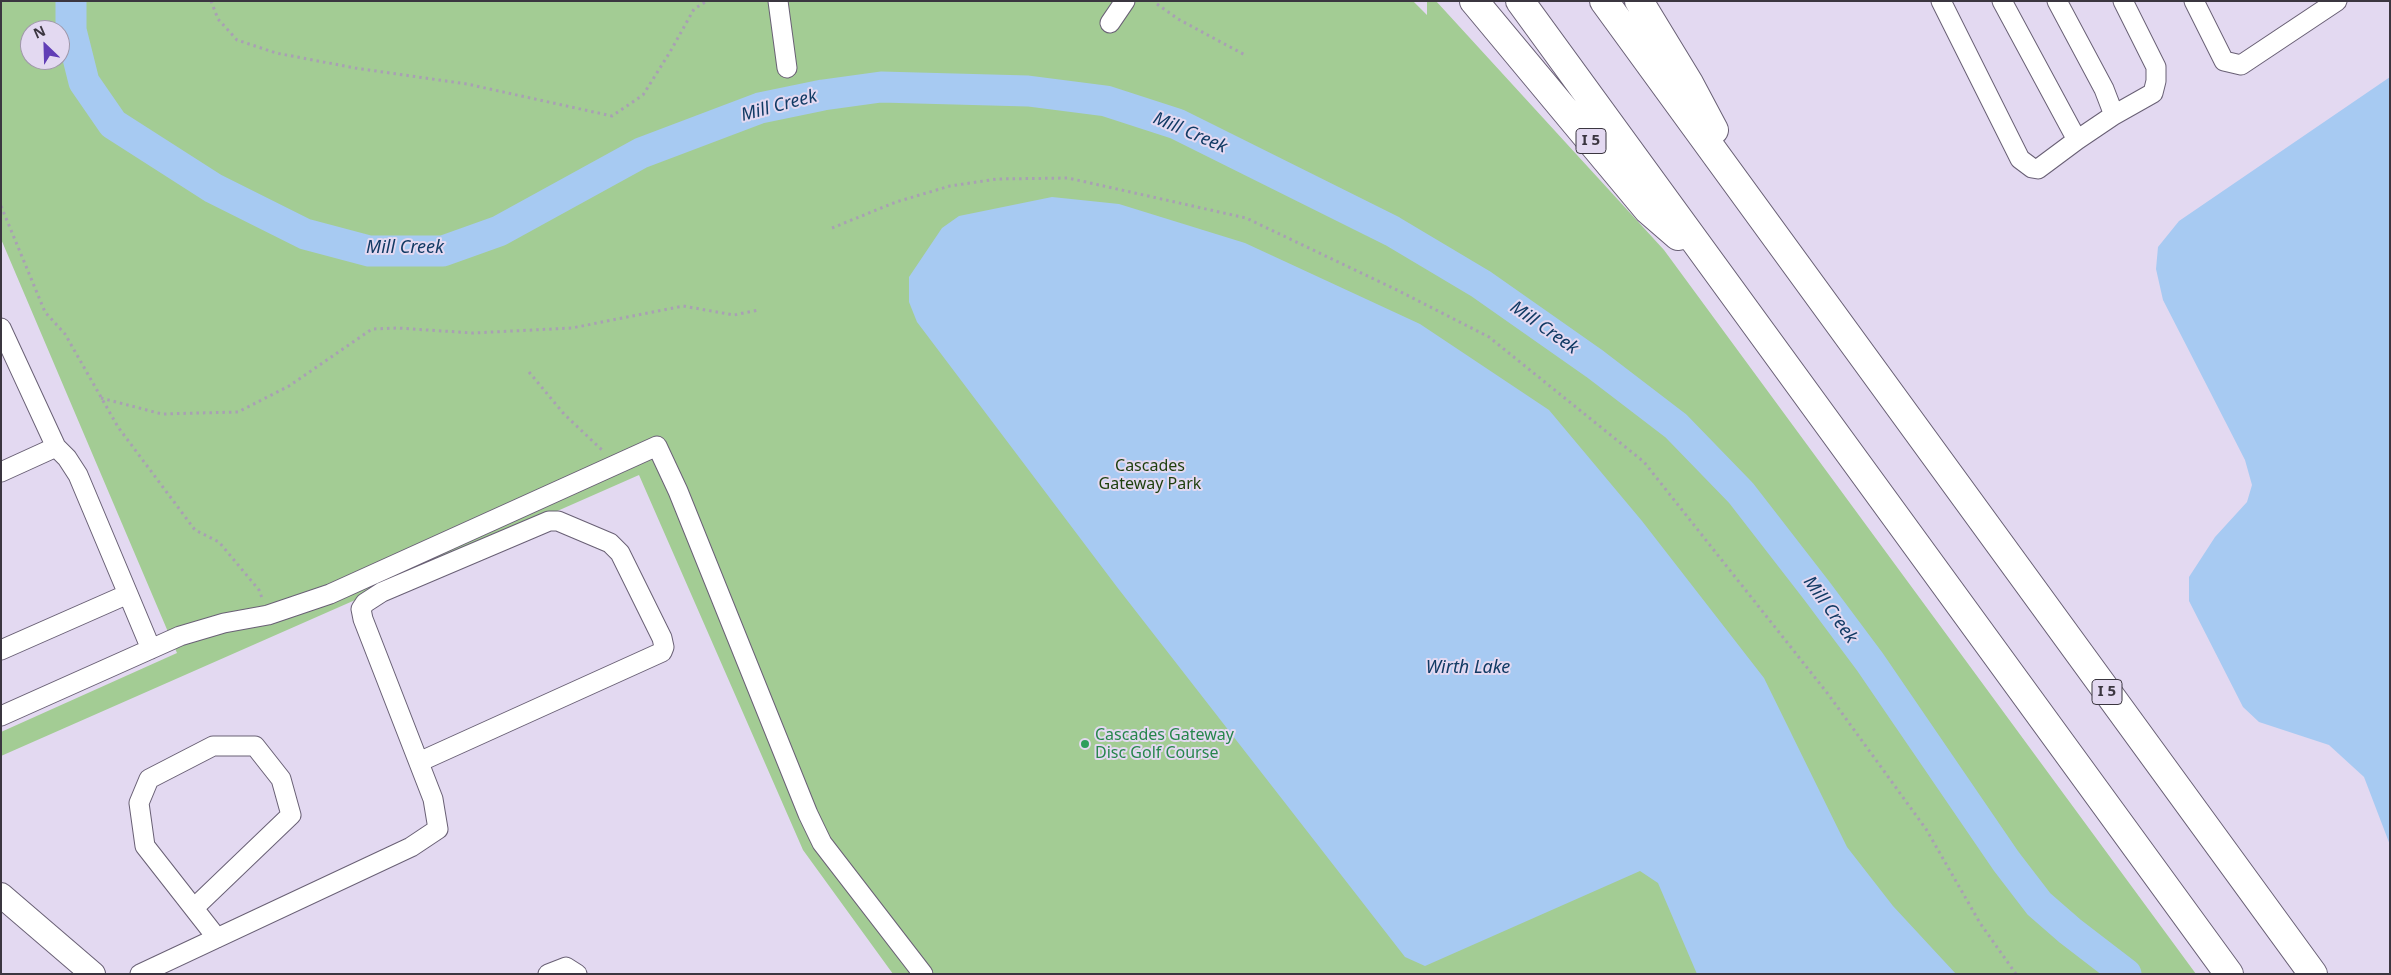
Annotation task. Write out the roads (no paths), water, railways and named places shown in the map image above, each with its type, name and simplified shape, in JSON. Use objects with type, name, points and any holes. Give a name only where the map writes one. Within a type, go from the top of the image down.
[{"type":"highway","name":"I 5","points":[[1474,1],[1648,210],[1717,271]]},
{"type":"highway","name":"I 5","points":[[1520,1],[2229,974]]},
{"type":"highway","name":"I 5","points":[[1604,1],[2313,974]]},
{"type":"highway","points":[[1639,1],[1689,83],[1759,215]]},
{"type":"main road","points":[[1,895],[93,974]]},
{"type":"street","points":[[778,1],[787,68]]},
{"type":"street","points":[[1110,24],[1125,1]]},
{"type":"street","points":[[1941,1],[2020,159],[2032,168],[2038,168],[2114,116],[2153,93],[2156,67],[2123,1]]},
{"type":"street","points":[[2002,1],[2078,140]]},
{"type":"street","points":[[2057,1],[2104,89],[2114,116]]},
{"type":"street","points":[[2194,1],[2224,61],[2241,65],[2337,1]]},
{"type":"street","points":[[1,328],[56,447],[67,458],[78,475],[151,649]]},
{"type":"street","points":[[1,716],[180,636],[224,623],[268,615],[330,594],[657,446],[678,490],[808,814],[822,843],[923,974]]},
{"type":"street","points":[[1,472],[56,447]]},
{"type":"street","points":[[140,974],[411,847],[438,829],[433,799],[361,609],[365,603],[382,592],[549,521],[558,522],[610,543],[620,553],[662,638],[664,646],[662,652],[419,762]]},
{"type":"street","points":[[1,650],[128,594]]},
{"type":"street","points":[[194,908],[291,815],[281,779],[255,746],[213,746],[149,779],[139,803],[145,846],[217,938]]},
{"type":"street","points":[[548,974],[566,967],[577,974]]},
{"type":"water","points":[[2390,77],[2390,845],[2364,777],[2329,745],[2259,722],[2243,707],[2189,601],[2189,577],[2215,537],[2247,502],[2252,485],[2245,460],[2163,300],[2156,269],[2158,247],[2179,221]]},
{"type":"water","name":"Wirth Lake","points":[[1052,197],[1119,204],[1245,243],[1420,324],[1549,410],[1642,521],[1764,678],[1847,847],[1893,906],[1956,974],[1697,974],[1658,883],[1640,871],[1425,966],[1405,957],[1117,587],[917,322],[909,302],[909,277],[942,228],[959,216]]},
{"type":"waterway","name":"Mill Creek","points":[[71,1],[71,30],[84,82],[113,124],[213,188],[305,234],[369,251],[443,251],[499,231],[641,153],[760,108],[823,95],[881,87],[1028,91],[1106,101],[1177,124],[1392,231],[1481,284],[1595,364],[1676,426],[1741,493],[1817,591],[1870,662],[2006,861],[2039,904],[2070,931],[2126,974]]},
{"type":"place","name":"Cascades Gateway Disc Golf Course","points":[[1085,744]]},
{"type":"park label","name":"Cascades Gateway Park","points":[[1150,475]]}]
